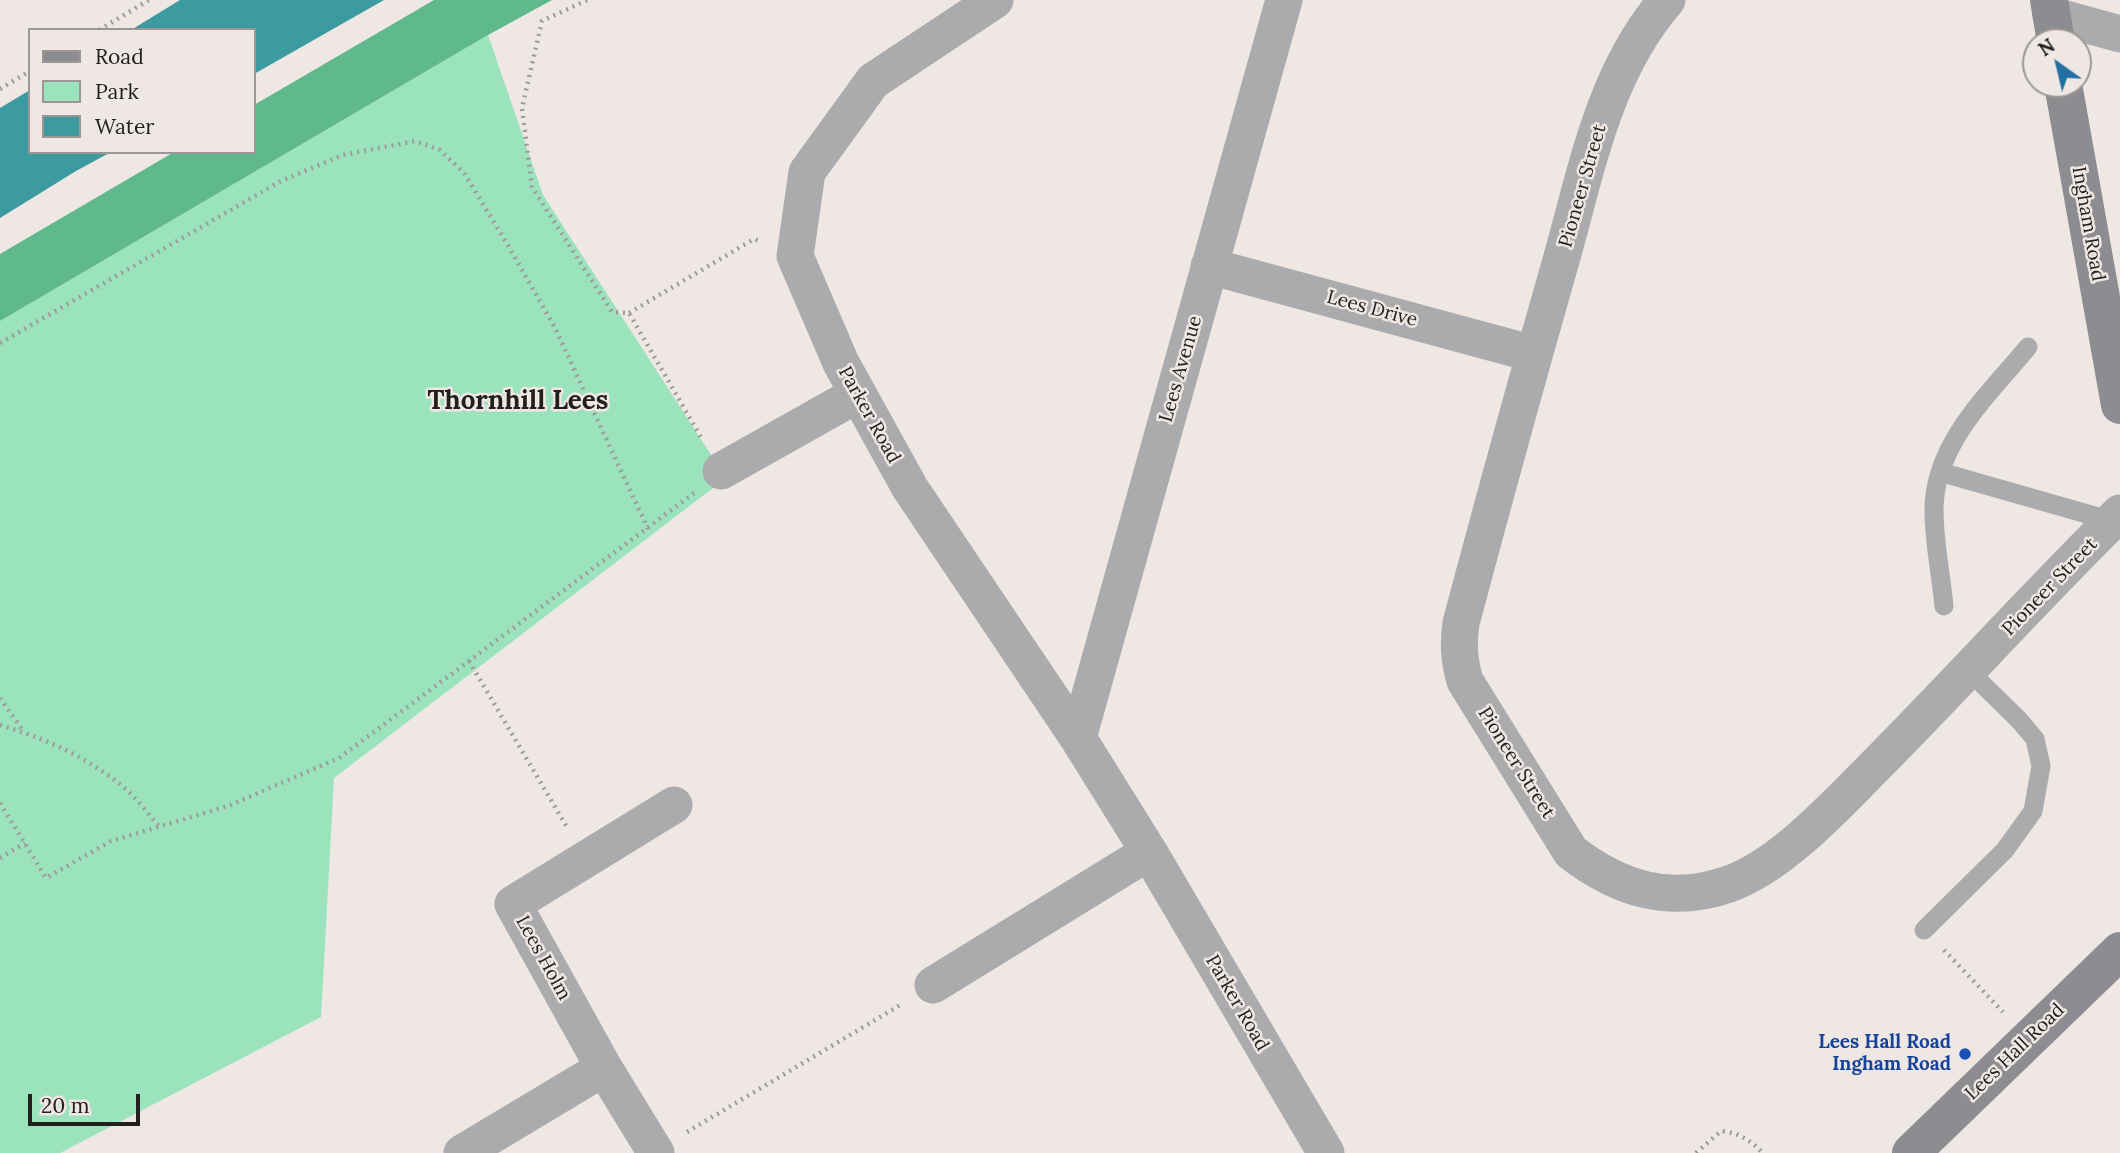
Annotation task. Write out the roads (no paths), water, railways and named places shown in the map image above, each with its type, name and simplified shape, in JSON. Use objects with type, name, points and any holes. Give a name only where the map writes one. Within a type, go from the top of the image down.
[{"type":"street","name":"Parker Road","points":[[995,0],[873,81],[807,172],[795,256],[841,363],[910,488],[1078,738],[1149,852],[1326,1153]]},
{"type":"street","name":"Lees Avenue","points":[[1078,738],[1284,0]]},
{"type":"street","name":"Pioneer Street","points":[[1667,0],[1634,45],[1610,92],[1534,354],[1461,623],[1458,643],[1465,681],[1572,852],[1595,870],[1630,886],[1649,891],[1678,894],[1705,891],[1731,884],[1756,872],[1814,827],[1969,671],[2116,517]]},
{"type":"street","points":[[2052,19],[2120,34]]},
{"type":"street","name":"Ingham Road","points":[[2065,98],[2120,405]]},
{"type":"street","name":"Lees Drive","points":[[1209,266],[1534,354]]},
{"type":"street","points":[[721,471],[858,394]]},
{"type":"street","name":"Lees Holm","points":[[656,1152],[604,1068],[513,904],[674,805]]},
{"type":"street","points":[[933,985],[1149,852]]},
{"type":"street","name":"Lees Hall Road","points":[[1911,1153],[2120,951]]},
{"type":"street","points":[[462,1153],[604,1068]]},
{"type":"lane","points":[[1944,606],[1934,509],[1940,472],[1958,433],[2028,347]]},
{"type":"lane","points":[[1940,472],[2116,517]]},
{"type":"lane","points":[[1924,930],[2005,850],[2033,811],[2041,766],[2035,739],[1969,671]]},
{"type":"water","points":[[180,0],[384,0],[256,73],[256,28],[134,28]]},
{"type":"water","points":[[28,91],[28,154],[107,154],[0,218],[0,108]]},
{"type":"place","name":"Lees Hall Road Ingham Road","points":[[1965,1054]]},
{"type":"district","name":"Thornhill Lees","points":[[518,402]]}]
